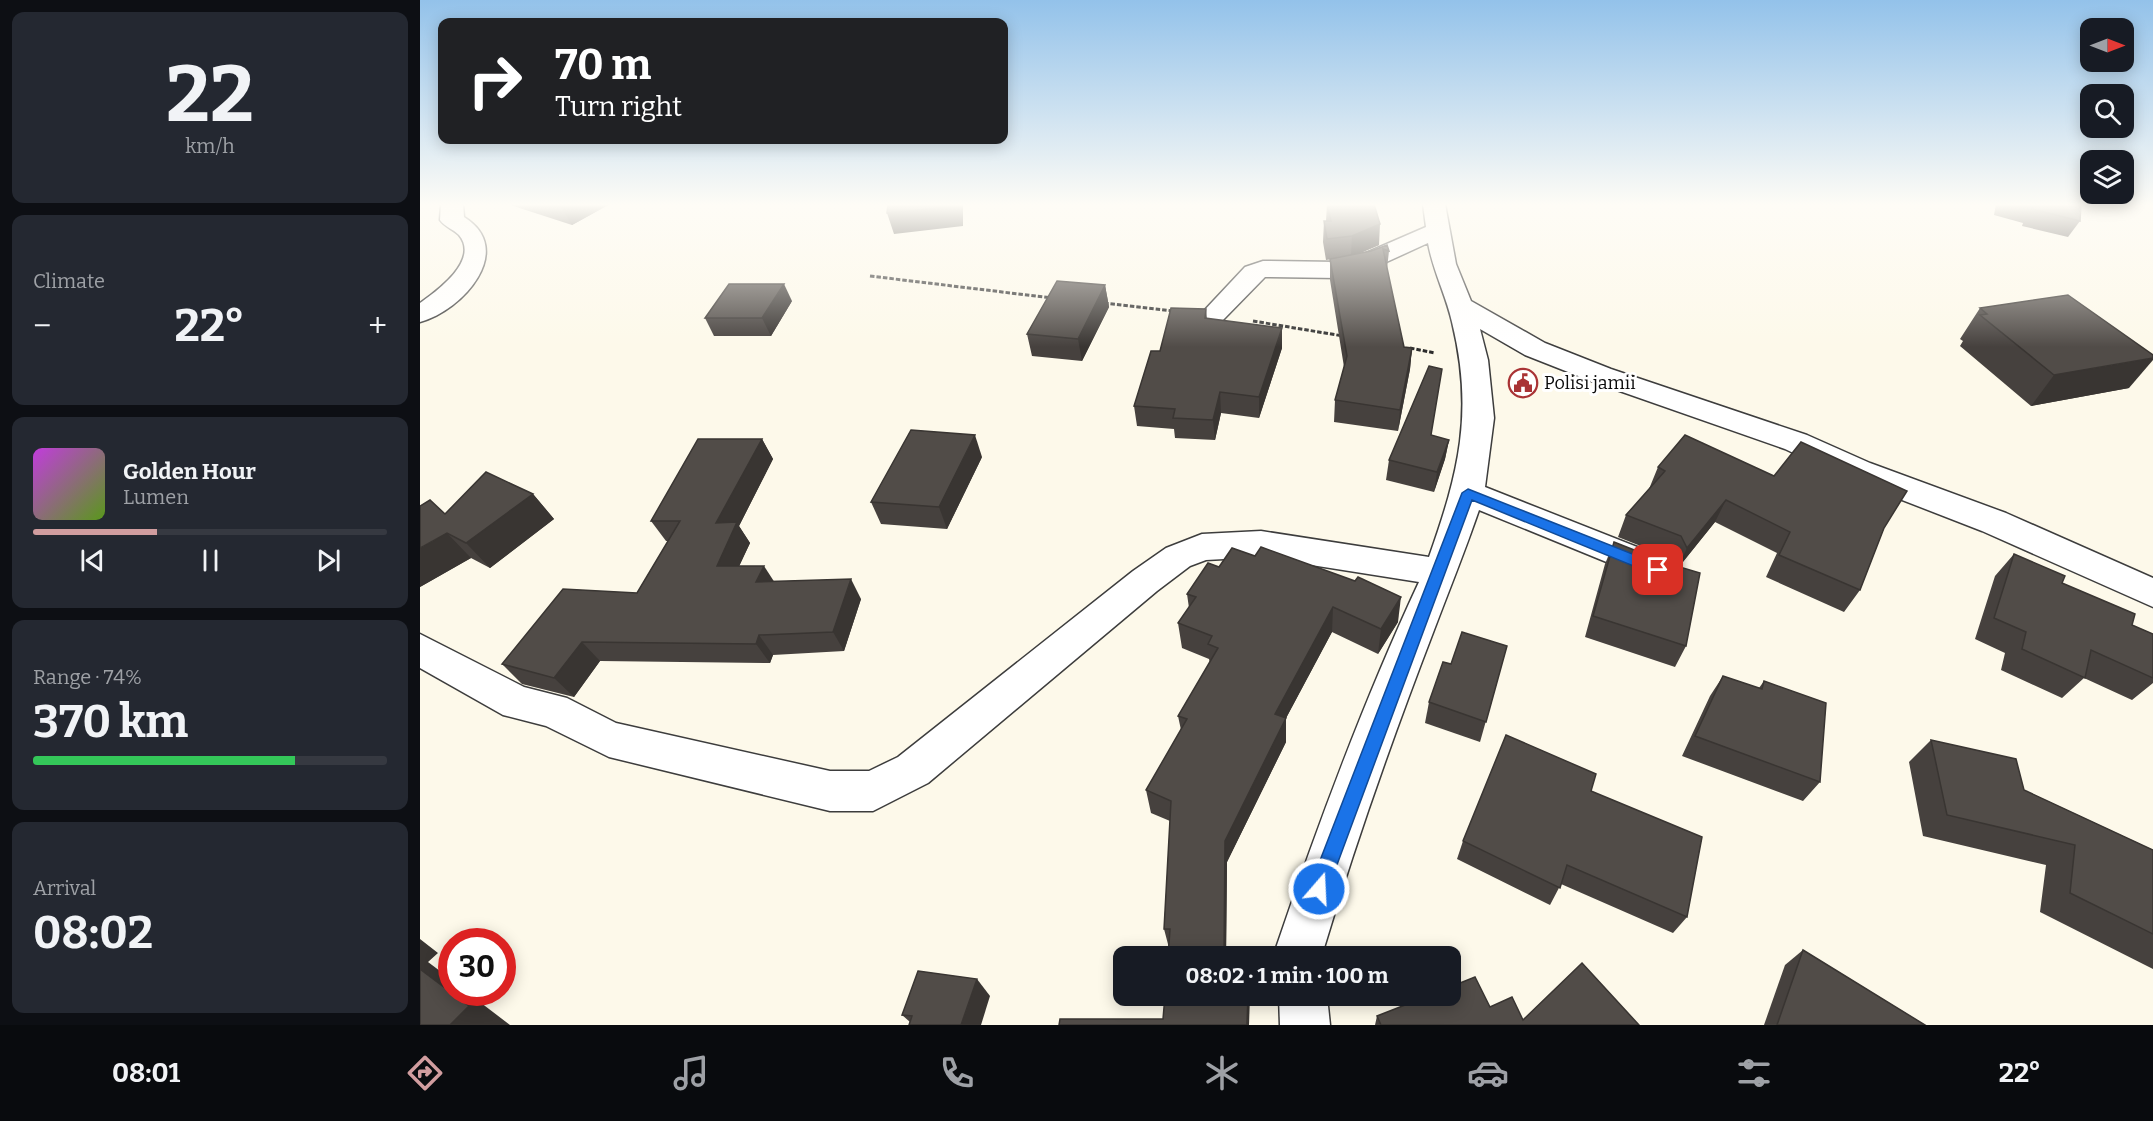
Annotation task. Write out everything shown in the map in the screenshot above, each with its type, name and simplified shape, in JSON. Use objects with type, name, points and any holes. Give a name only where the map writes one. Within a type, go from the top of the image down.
[{"type":"street","points":[[420,314],[451,295],[471,268],[475,252]]},
{"type":"street","points":[[1213,315],[1254,272],[1263,269],[1339,270],[1360,265],[1381,252]]},
{"type":"street","points":[[1301,946],[1325,869],[1416,628],[1441,572],[1468,493],[1479,418],[1474,360],[1442,252]]},
{"type":"street","points":[[1459,305],[1535,349],[1601,375],[1797,442],[1859,471],[2025,535],[2153,593]]},
{"type":"street","points":[[1468,493],[1658,570]]},
{"type":"street","points":[[420,650],[517,703],[554,710],[609,739],[830,791],[873,791],[914,770],[1145,581],[1178,557],[1202,547],[1262,544],[1441,572]]},
{"type":"street","points":[[1304,1006],[1305,1025]]},
{"type":"path","points":[[870,276],[1053,298]]},
{"type":"path","points":[[1099,303],[1213,315],[1348,337]]},
{"type":"path","points":[[1405,347],[1474,360]]},
{"type":"building","points":[[1367,252],[1384,252],[1404,347],[1412,348],[1400,410],[1335,400],[1347,356],[1330,259]]},
{"type":"building","points":[[1057,281],[1105,285],[1078,339],[1027,334]]},
{"type":"building","points":[[729,284],[784,284],[762,318],[705,318]]},
{"type":"building","points":[[2068,295],[2153,355],[2153,358],[2054,375],[1980,315],[1987,314],[1980,308]]},
{"type":"building","points":[[1171,308],[1206,309],[1205,318],[1282,328],[1259,397],[1220,392],[1213,420],[1173,418],[1175,409],[1134,406],[1151,351],[1160,351]]},
{"type":"building","points":[[1429,366],[1442,369],[1431,435],[1449,440],[1437,472],[1389,460]]},
{"type":"building","points":[[911,430],[975,435],[939,507],[871,502]]},
{"type":"building","points":[[1685,435],[1774,476],[1801,442],[1907,491],[1884,528],[1860,590],[1779,555],[1790,532],[1726,500],[1687,548],[1681,536],[1626,515],[1665,471],[1658,467]]},
{"type":"building","points":[[698,439],[762,439],[716,523],[737,522],[717,566],[764,566],[756,582],[851,579],[833,632],[759,635],[756,644],[582,642],[554,678],[502,664],[563,589],[637,593],[680,521],[651,521]]},
{"type":"building","points":[[486,472],[533,494],[466,543],[447,533],[420,548],[420,506],[430,500],[445,514]]},
{"type":"building","points":[[1614,542],[1667,563],[1676,562],[1673,565],[1700,573],[1686,646],[1593,616]]},
{"type":"building","points":[[1261,547],[1355,581],[1358,577],[1401,597],[1381,629],[1333,607],[1275,714],[1286,718],[1225,841],[1224,946],[1169,946],[1170,929],[1164,929],[1171,801],[1146,790],[1187,719],[1178,716],[1218,648],[1208,644],[1212,636],[1178,623],[1196,597],[1187,594],[1208,563],[1219,567],[1232,548],[1255,556]]},
{"type":"building","points":[[2014,554],[2065,576],[2062,583],[2135,614],[2132,625],[2153,634],[2153,678],[2091,650],[2085,678],[2022,649],[2026,632],[1994,618]]},
{"type":"building","points":[[1462,632],[1507,646],[1486,722],[1429,702],[1443,662],[1451,664]]},
{"type":"building","points":[[1723,676],[1762,689],[1764,681],[1826,703],[1820,782],[1695,736]]},
{"type":"building","points":[[1506,735],[1596,774],[1591,791],[1702,837],[1687,917],[1567,865],[1560,888],[1463,841]]},
{"type":"building","points":[[1931,740],[2016,759],[2024,790],[2153,850],[2153,934],[2070,893],[2075,845],[1947,815]]},
{"type":"building","points":[[1803,950],[1925,1025],[1777,1025]]},
{"type":"building","points":[[1582,963],[1639,1025],[1381,1025],[1377,1016],[1402,1006],[1461,1006],[1461,983],[1475,977],[1490,1007],[1512,997],[1523,1020]]},
{"type":"building","points":[[420,969],[438,983],[438,1006],[469,1006],[450,1025],[420,1025]]},
{"type":"building","points":[[918,971],[977,979],[961,1025],[909,1025],[912,1016],[902,1015]]},
{"type":"building","points":[[1164,1006],[1248,1006],[1247,1025],[1059,1025],[1060,1019],[1163,1019]]},
{"type":"place","name":"Polisi jamii","points":[[1523,383]]},
{"type":"route","points":[[1319,889],[1416,628],[1441,572],[1468,493],[1658,570]]}]
